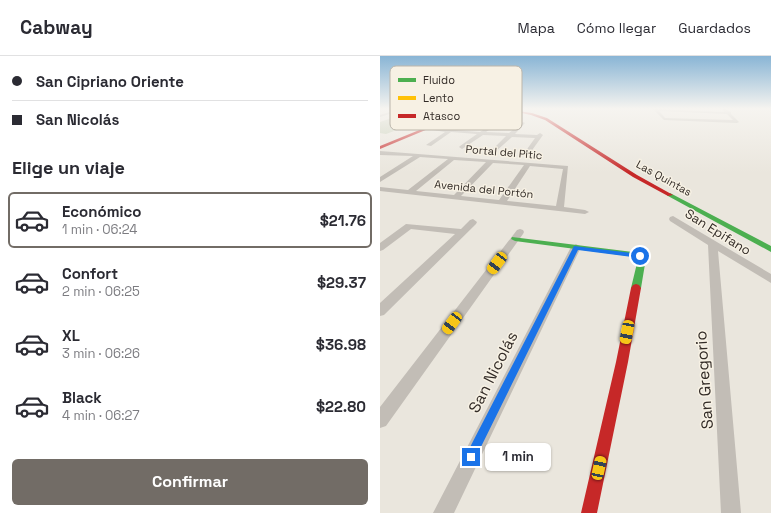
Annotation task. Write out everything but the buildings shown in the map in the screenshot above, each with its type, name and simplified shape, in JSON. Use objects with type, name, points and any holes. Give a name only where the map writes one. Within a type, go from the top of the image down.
[{"type":"street","points":[[380,143],[415,130]]},
{"type":"street","points":[[380,149],[423,130]]},
{"type":"street","points":[[429,145],[451,130]]},
{"type":"street","points":[[454,130],[482,133],[537,134],[528,152]]},
{"type":"street","points":[[462,147],[486,130]]},
{"type":"street","points":[[495,150],[515,130]]},
{"type":"street","name":"Las Quintas","points":[[565,130],[645,182],[771,249]]},
{"type":"street","name":"Portal del Pitic","points":[[380,149],[393,153]]},
{"type":"street","name":"Portal del Pitic","points":[[380,153],[565,167],[567,168],[560,209]]},
{"type":"street","points":[[380,180],[419,155]]},
{"type":"street","points":[[410,192],[453,158]]},
{"type":"street","points":[[456,197],[491,161]]},
{"type":"street","points":[[502,202],[528,164]]},
{"type":"street","name":"Avenida del Portón","points":[[380,188],[585,212]]},
{"type":"street","name":"San Epifano","points":[[673,219],[771,279]]},
{"type":"street","points":[[380,311],[473,222]]},
{"type":"street","points":[[398,224],[463,232]]},
{"type":"street","points":[[380,248],[409,226]]},
{"type":"street","points":[[380,420],[518,236],[576,247],[641,256],[622,362],[589,513]]},
{"type":"street","name":"San Gregorio","points":[[713,244],[731,513]]},
{"type":"street","name":"San Nicolás","points":[[443,513],[576,247]]},
{"type":"green space","points":[[380,130],[396,130],[386,134],[380,133]]},
{"type":"traffic: fast","points":[[670,195],[771,249]]},
{"type":"traffic: fast","points":[[515,239],[638,255],[642,258],[636,288]]},
{"type":"traffic: jam","points":[[380,148],[423,130]]},
{"type":"traffic: jam","points":[[564,130],[635,176],[670,195]]},
{"type":"traffic: jam","points":[[589,513],[622,362],[636,288]]},
{"type":"route","points":[[471,457],[576,247],[640,256]]}]
